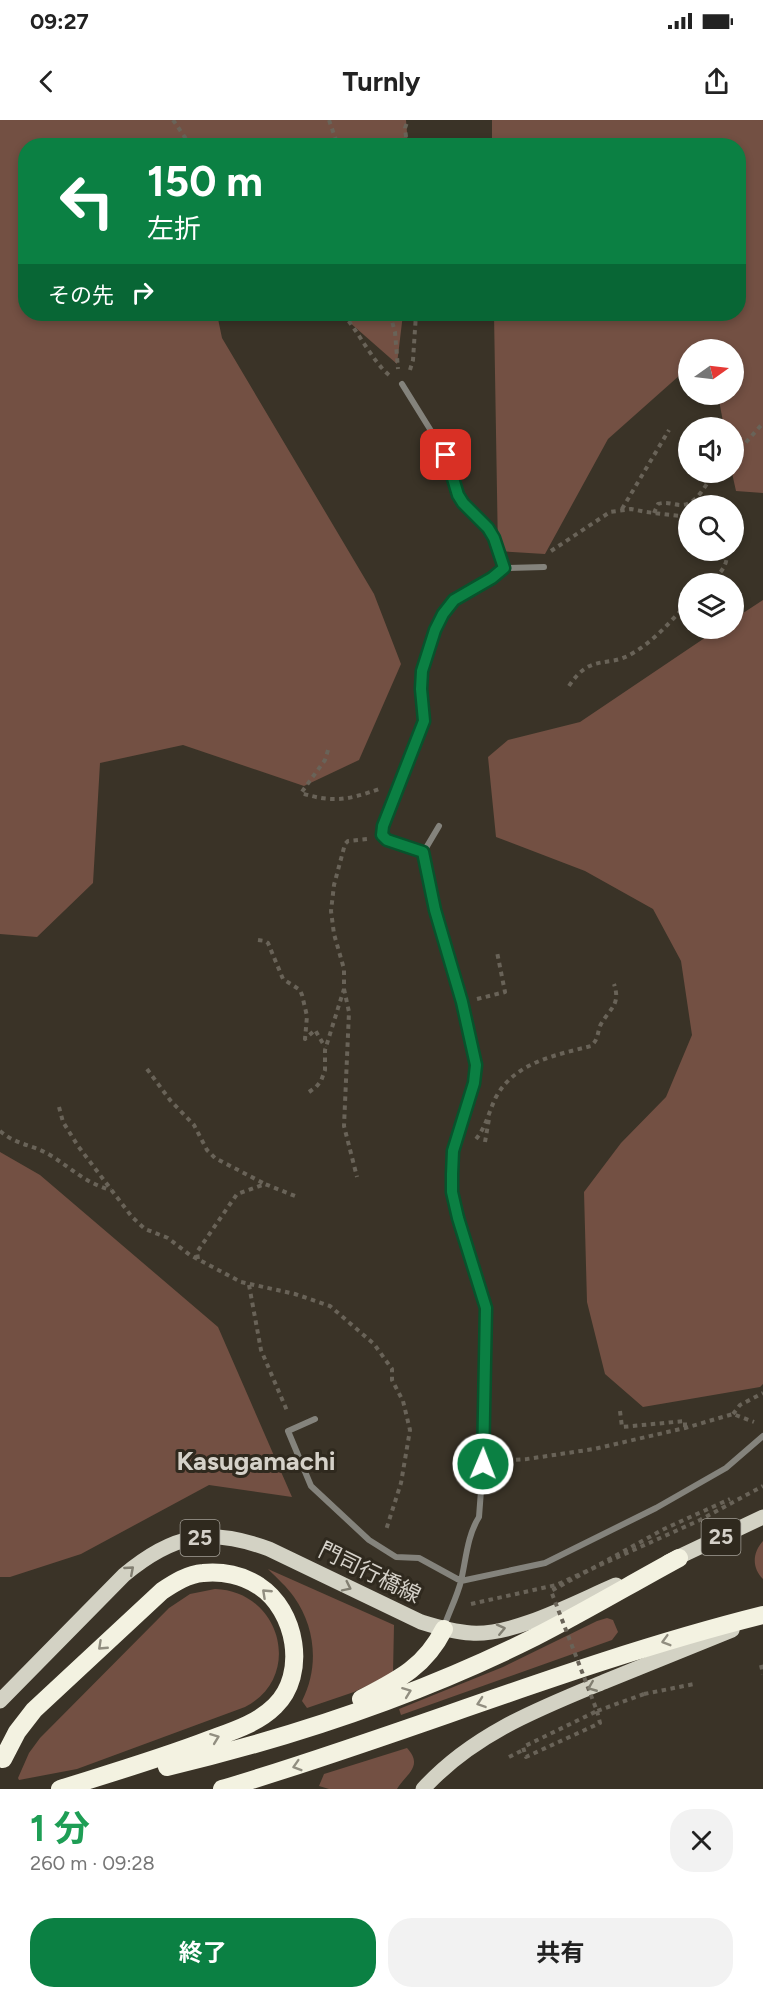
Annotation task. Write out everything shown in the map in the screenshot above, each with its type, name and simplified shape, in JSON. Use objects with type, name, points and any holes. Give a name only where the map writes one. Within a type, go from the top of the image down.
[{"type":"highway","points":[[69,1789],[229,1751],[364,1708],[476,1664],[536,1636],[679,1558]]},
{"type":"highway","points":[[3,1759],[17,1732],[34,1710],[162,1591],[180,1580],[201,1573],[240,1576],[260,1586],[276,1602],[288,1622],[294,1645],[294,1669],[286,1690],[276,1705],[260,1718],[239,1729],[183,1750],[60,1789]]},
{"type":"highway","points":[[222,1789],[318,1760],[644,1647],[763,1616]]},
{"type":"highway","points":[[298,1730],[397,1681],[433,1649],[444,1629]]},
{"type":"main road","name":"門司行橋線","points":[[0,1701],[124,1575],[146,1557],[165,1546],[189,1539],[215,1536],[243,1540],[269,1549],[421,1622],[472,1634],[497,1631],[522,1624],[679,1558],[763,1517]]},
{"type":"main road","points":[[423,1789],[458,1755],[485,1737],[532,1712],[763,1616]]},
{"type":"street","points":[[402,384],[446,455],[458,495],[488,528],[494,538],[504,568]]},
{"type":"street","points":[[423,852],[387,840],[382,835],[383,826],[424,721],[422,671],[435,630],[443,614],[454,600],[492,578],[504,568],[544,567]]},
{"type":"street","points":[[439,826],[423,852],[435,910],[462,1002],[476,1065],[471,1094],[453,1151],[452,1192],[486,1308],[483,1464],[479,1517],[475,1523],[463,1562],[461,1581],[444,1629]]},
{"type":"street","points":[[315,1419],[288,1431],[310,1486],[369,1540],[396,1557],[419,1558],[461,1581],[545,1563],[656,1508],[726,1468],[763,1436]]},
{"type":"path","points":[[173,120],[185,138]]},
{"type":"path","points":[[329,120],[335,138]]},
{"type":"path","points":[[406,138],[405,128],[408,120]]},
{"type":"path","points":[[349,321],[382,369],[402,384]]},
{"type":"path","points":[[392,321],[402,384]]},
{"type":"path","points":[[402,384],[413,360],[416,321]]},
{"type":"path","points":[[744,445],[763,423]]},
{"type":"path","points":[[622,509],[669,430]]},
{"type":"path","points":[[654,513],[658,504],[669,502],[682,505],[694,500],[707,483]]},
{"type":"path","points":[[533,567],[541,558],[602,517],[622,509],[678,515]]},
{"type":"path","points":[[569,686],[584,669],[596,663],[626,658],[659,636],[678,613]]},
{"type":"path","points":[[328,750],[326,760],[301,793],[320,799],[338,800],[359,796],[388,786]]},
{"type":"path","points":[[357,1177],[344,1126],[349,1012],[344,989],[344,969],[331,911],[345,844],[348,841],[376,838],[382,835]]},
{"type":"path","points":[[258,940],[265,940],[268,943],[283,979],[300,990],[307,1016],[305,1039],[315,1030],[326,1047]]},
{"type":"path","points":[[462,1002],[505,992],[497,951]]},
{"type":"path","points":[[473,1142],[481,1133],[497,1094],[519,1071],[539,1061],[591,1046],[596,1042],[601,1025],[616,1004],[614,984]]},
{"type":"path","points":[[309,1092],[316,1088],[325,1071],[326,1047],[344,989]]},
{"type":"path","points":[[147,1069],[170,1100],[194,1125],[207,1150],[214,1158],[265,1184],[295,1196]]},
{"type":"path","points":[[59,1107],[65,1128],[138,1224],[168,1238],[190,1255],[241,1282],[295,1294],[330,1306],[366,1335],[392,1369],[392,1380],[403,1401],[410,1430],[401,1484],[382,1548]]},
{"type":"path","points":[[485,1142],[489,1115]]},
{"type":"path","points":[[0,1131],[11,1141],[49,1155],[98,1187],[112,1190]]},
{"type":"path","points":[[198,1259],[197,1252],[237,1194],[265,1184]]},
{"type":"path","points":[[249,1285],[261,1350],[294,1429]]},
{"type":"path","points":[[483,1464],[594,1449],[685,1428],[733,1414],[740,1406],[763,1393]]},
{"type":"path","points":[[620,1411],[622,1427],[685,1421],[685,1428]]},
{"type":"path","points":[[733,1414],[758,1423]]},
{"type":"path","points":[[693,1684],[644,1694],[597,1711],[523,1748],[526,1757],[600,1723],[597,1711],[551,1591],[664,1529],[763,1486]]},
{"type":"path","points":[[477,1611],[466,1605],[556,1585],[700,1520],[731,1500]]},
{"type":"path","points":[[761,1665],[763,1674]]},
{"type":"path","points":[[509,1757],[597,1711]]},
{"type":"shaded area","points":[[0,120],[406,120],[407,138],[18,138],[18,321],[218,321],[222,338],[374,594],[401,664],[359,760],[304,786],[183,745],[100,763],[93,883],[37,937],[0,934]]},
{"type":"shaded area","points":[[492,120],[763,120],[763,493],[736,491],[734,483],[744,483],[744,417],[722,417],[720,405],[744,405],[744,339],[678,339],[678,377],[608,439],[545,554],[498,551],[494,321],[746,321],[746,138],[492,138]]},
{"type":"shaded area","points":[[348,321],[402,321],[397,364]]},
{"type":"shaded area","points":[[763,600],[763,1384],[760,1387],[643,1407],[605,1374],[587,1302],[584,1192],[621,1143],[666,1097],[692,1035],[681,961],[653,909],[585,871],[496,837],[488,757],[508,740],[580,722],[703,639],[744,639],[744,612]]},
{"type":"shaded area","points":[[0,1152],[40,1175],[218,1327],[292,1497],[209,1485],[81,1554],[10,1577],[0,1577]]},
{"type":"shaded area","points":[[763,1541],[763,1579],[755,1565],[755,1555]]},
{"type":"shaded area","points":[[268,1569],[394,1625],[393,1673],[354,1692],[307,1708],[302,1701],[313,1662],[311,1635],[294,1597]]},
{"type":"shaded area","points":[[215,1589],[238,1593],[256,1604],[269,1619],[277,1638],[279,1657],[274,1676],[263,1693],[245,1707],[77,1769],[19,1780],[29,1753],[40,1738],[169,1608],[190,1594]]},
{"type":"shaded area","points":[[607,1618],[613,1620],[618,1632],[612,1640],[401,1715],[399,1709],[503,1667]]},
{"type":"shaded area","points":[[407,1748],[412,1754],[414,1765],[397,1789],[329,1789],[319,1786],[324,1774]]},
{"type":"district","name":"Kasugamachi","points":[[256,1461]]},
{"type":"route","points":[[446,455],[458,495],[488,528],[494,538],[504,568],[492,578],[454,600],[443,614],[435,630],[422,671],[424,721],[383,826],[382,835],[387,840],[423,852],[435,910],[462,1002],[476,1065],[474,1083],[453,1151],[452,1192],[486,1308],[483,1464]]}]
